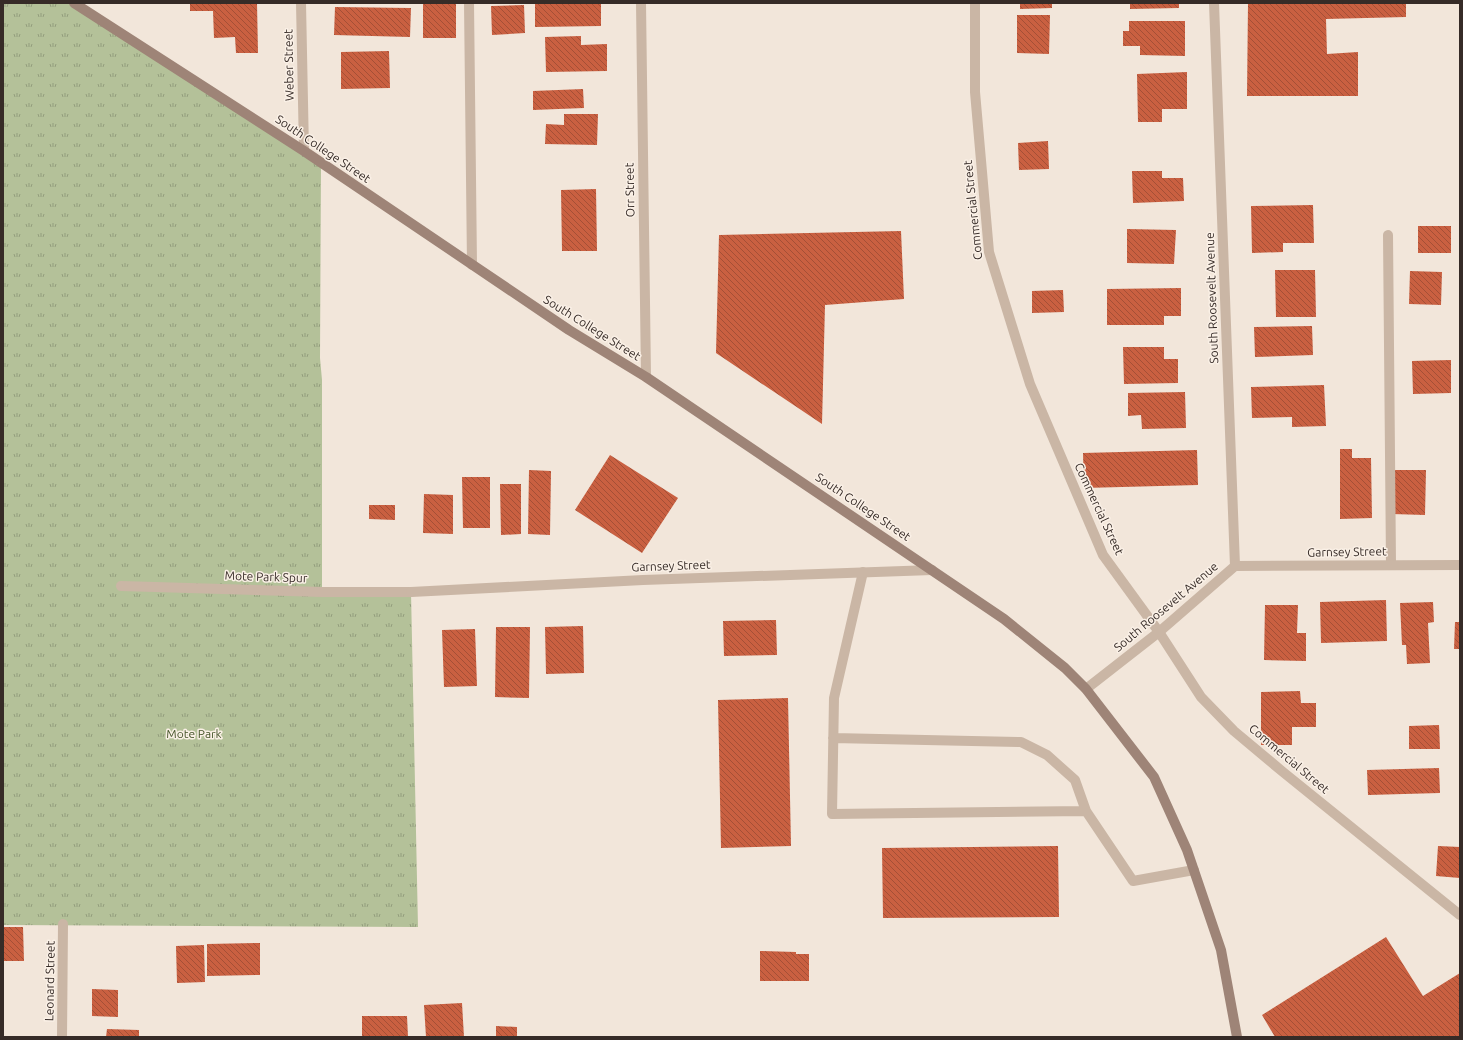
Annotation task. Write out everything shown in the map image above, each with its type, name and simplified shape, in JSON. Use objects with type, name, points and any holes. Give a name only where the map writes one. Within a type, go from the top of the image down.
[{"type":"street","name":"South College Street","points":[[74,3],[304,151],[472,266],[569,330],[646,377],[1004,618],[1065,668],[1086,689]]},
{"type":"street","name":"Weber Street","points":[[301,3],[304,151]]},
{"type":"street","points":[[469,3],[472,266]]},
{"type":"street","name":"Orr Street","points":[[641,3],[646,377]]},
{"type":"street","name":"Commercial Street","points":[[975,3],[976,92],[989,252],[1030,384],[1103,555],[1159,632],[1201,698],[1234,731],[1460,915]]},
{"type":"street","name":"South Roosevelt Avenue","points":[[1086,689],[1159,632],[1235,566],[1214,3]]},
{"type":"street","points":[[1388,235],[1391,564]]},
{"type":"street","name":"Garnsey Street","points":[[1235,566],[1391,564],[1460,565]]},
{"type":"street","name":"Garnsey Street","points":[[411,592],[643,580],[932,570]]},
{"type":"street","points":[[863,572],[834,698],[832,814],[1086,811]]},
{"type":"street","name":"Mote Park Spur","points":[[121,586],[322,592],[411,592]]},
{"type":"street","points":[[1086,689],[1154,777],[1187,850],[1221,950],[1237,1037]]},
{"type":"street","points":[[833,738],[1021,742],[1047,755],[1075,780],[1086,811],[1133,881],[1194,870]]},
{"type":"street","name":"Leonard Street","points":[[62,1037],[63,924]]},
{"type":"green space","name":"Mote Park","points":[[3,3],[74,3],[321,163],[320,358],[322,380],[322,591],[411,592],[418,927],[3,925]]},
{"type":"building","points":[[190,3],[257,3],[258,53],[236,53],[235,37],[214,38],[213,11],[190,11]]},
{"type":"building","points":[[423,3],[456,3],[456,38],[423,38]]},
{"type":"building","points":[[535,3],[601,3],[601,26],[535,27]]},
{"type":"building","points":[[1020,3],[1052,3],[1052,8],[1020,9]]},
{"type":"building","points":[[1130,3],[1179,3],[1179,8],[1130,9]]},
{"type":"building","points":[[1248,3],[1406,3],[1406,17],[1326,19],[1327,54],[1358,52],[1358,96],[1247,96]]},
{"type":"building","points":[[524,5],[525,33],[492,35],[491,6]]},
{"type":"building","points":[[335,7],[411,8],[410,37],[334,35]]},
{"type":"building","points":[[1017,15],[1050,15],[1049,54],[1017,53]]},
{"type":"building","points":[[1129,21],[1185,21],[1185,56],[1140,55],[1140,46],[1123,46],[1123,31],[1129,31]]},
{"type":"building","points":[[581,36],[581,45],[607,44],[607,71],[546,72],[545,37]]},
{"type":"building","points":[[389,51],[390,88],[341,89],[341,52]]},
{"type":"building","points":[[1187,72],[1187,109],[1162,109],[1162,122],[1138,122],[1137,74]]},
{"type":"building","points":[[583,89],[584,108],[533,110],[533,91]]},
{"type":"building","points":[[564,114],[598,114],[597,145],[545,144],[546,124],[564,125]]},
{"type":"building","points":[[1048,141],[1049,169],[1019,170],[1018,143]]},
{"type":"building","points":[[1132,171],[1162,171],[1162,178],[1183,178],[1184,201],[1133,203]]},
{"type":"building","points":[[596,189],[597,251],[562,251],[561,190]]},
{"type":"building","points":[[1313,205],[1314,243],[1283,243],[1283,252],[1252,253],[1251,206]]},
{"type":"building","points":[[1418,226],[1451,226],[1451,253],[1418,253]]},
{"type":"building","points":[[1127,229],[1176,230],[1174,264],[1127,263]]},
{"type":"building","points":[[901,231],[904,299],[825,305],[822,424],[716,353],[719,235]]},
{"type":"building","points":[[1275,270],[1315,270],[1316,317],[1276,317]]},
{"type":"building","points":[[1410,271],[1442,272],[1441,305],[1409,304]]},
{"type":"building","points":[[1181,288],[1181,316],[1164,316],[1164,325],[1107,325],[1107,289]]},
{"type":"building","points":[[1063,290],[1064,312],[1032,313],[1032,291]]},
{"type":"building","points":[[1312,326],[1313,355],[1255,357],[1254,327]]},
{"type":"building","points":[[1123,347],[1164,347],[1164,359],[1178,359],[1178,383],[1124,384]]},
{"type":"building","points":[[1451,360],[1451,393],[1413,394],[1412,361]]},
{"type":"building","points":[[1324,385],[1326,426],[1292,427],[1292,417],[1252,418],[1251,387]]},
{"type":"building","points":[[1185,392],[1186,428],[1142,429],[1141,415],[1128,416],[1128,393]]},
{"type":"building","points":[[1340,449],[1352,449],[1352,458],[1371,458],[1372,518],[1340,519]]},
{"type":"building","points":[[1197,450],[1198,485],[1084,488],[1083,453]]},
{"type":"building","points":[[610,455],[678,498],[642,553],[575,510]]},
{"type":"building","points":[[529,470],[551,471],[550,535],[528,534]]},
{"type":"building","points":[[1393,470],[1426,470],[1425,515],[1392,514]]},
{"type":"building","points":[[462,477],[490,477],[490,528],[463,528]]},
{"type":"building","points":[[500,484],[521,484],[521,534],[501,535]]},
{"type":"building","points":[[424,494],[453,495],[453,534],[423,533]]},
{"type":"building","points":[[369,505],[395,505],[395,520],[369,519]]},
{"type":"building","points":[[1386,600],[1387,641],[1321,643],[1320,602]]},
{"type":"building","points":[[1433,602],[1434,622],[1428,623],[1430,663],[1407,664],[1406,645],[1402,645],[1400,603]]},
{"type":"building","points":[[1265,605],[1298,605],[1297,633],[1306,633],[1306,661],[1264,660]]},
{"type":"building","points":[[776,620],[777,655],[724,656],[723,621]]},
{"type":"building","points":[[1455,622],[1460,622],[1460,649],[1454,649]]},
{"type":"building","points":[[583,626],[584,673],[546,674],[545,627]]},
{"type":"building","points":[[496,627],[530,627],[529,698],[495,697]]},
{"type":"building","points":[[475,629],[477,686],[444,687],[442,630]]},
{"type":"building","points":[[1300,691],[1301,703],[1316,703],[1316,727],[1292,727],[1292,745],[1261,745],[1261,692]]},
{"type":"building","points":[[788,698],[791,846],[721,848],[718,700]]},
{"type":"building","points":[[1439,725],[1440,749],[1409,749],[1409,726]]},
{"type":"building","points":[[1439,768],[1440,793],[1368,795],[1367,770]]},
{"type":"building","points":[[1058,846],[1059,917],[883,918],[882,848]]},
{"type":"building","points":[[1438,846],[1460,847],[1460,878],[1436,876]]},
{"type":"building","points":[[3,927],[23,927],[24,961],[3,961]]},
{"type":"building","points":[[1386,937],[1423,996],[1460,973],[1460,1037],[1275,1037],[1262,1015]]},
{"type":"building","points":[[260,943],[260,975],[207,976],[207,944]]},
{"type":"building","points":[[204,945],[205,982],[177,983],[176,946]]},
{"type":"building","points":[[760,951],[796,952],[796,954],[809,954],[809,981],[760,981]]},
{"type":"building","points":[[92,989],[118,990],[118,1017],[92,1016]]},
{"type":"building","points":[[462,1003],[464,1037],[426,1037],[424,1005]]},
{"type":"building","points":[[362,1016],[407,1016],[408,1037],[362,1037]]},
{"type":"building","points":[[496,1026],[517,1027],[517,1037],[496,1037]]},
{"type":"building","points":[[107,1029],[139,1030],[139,1037],[106,1037]]}]
